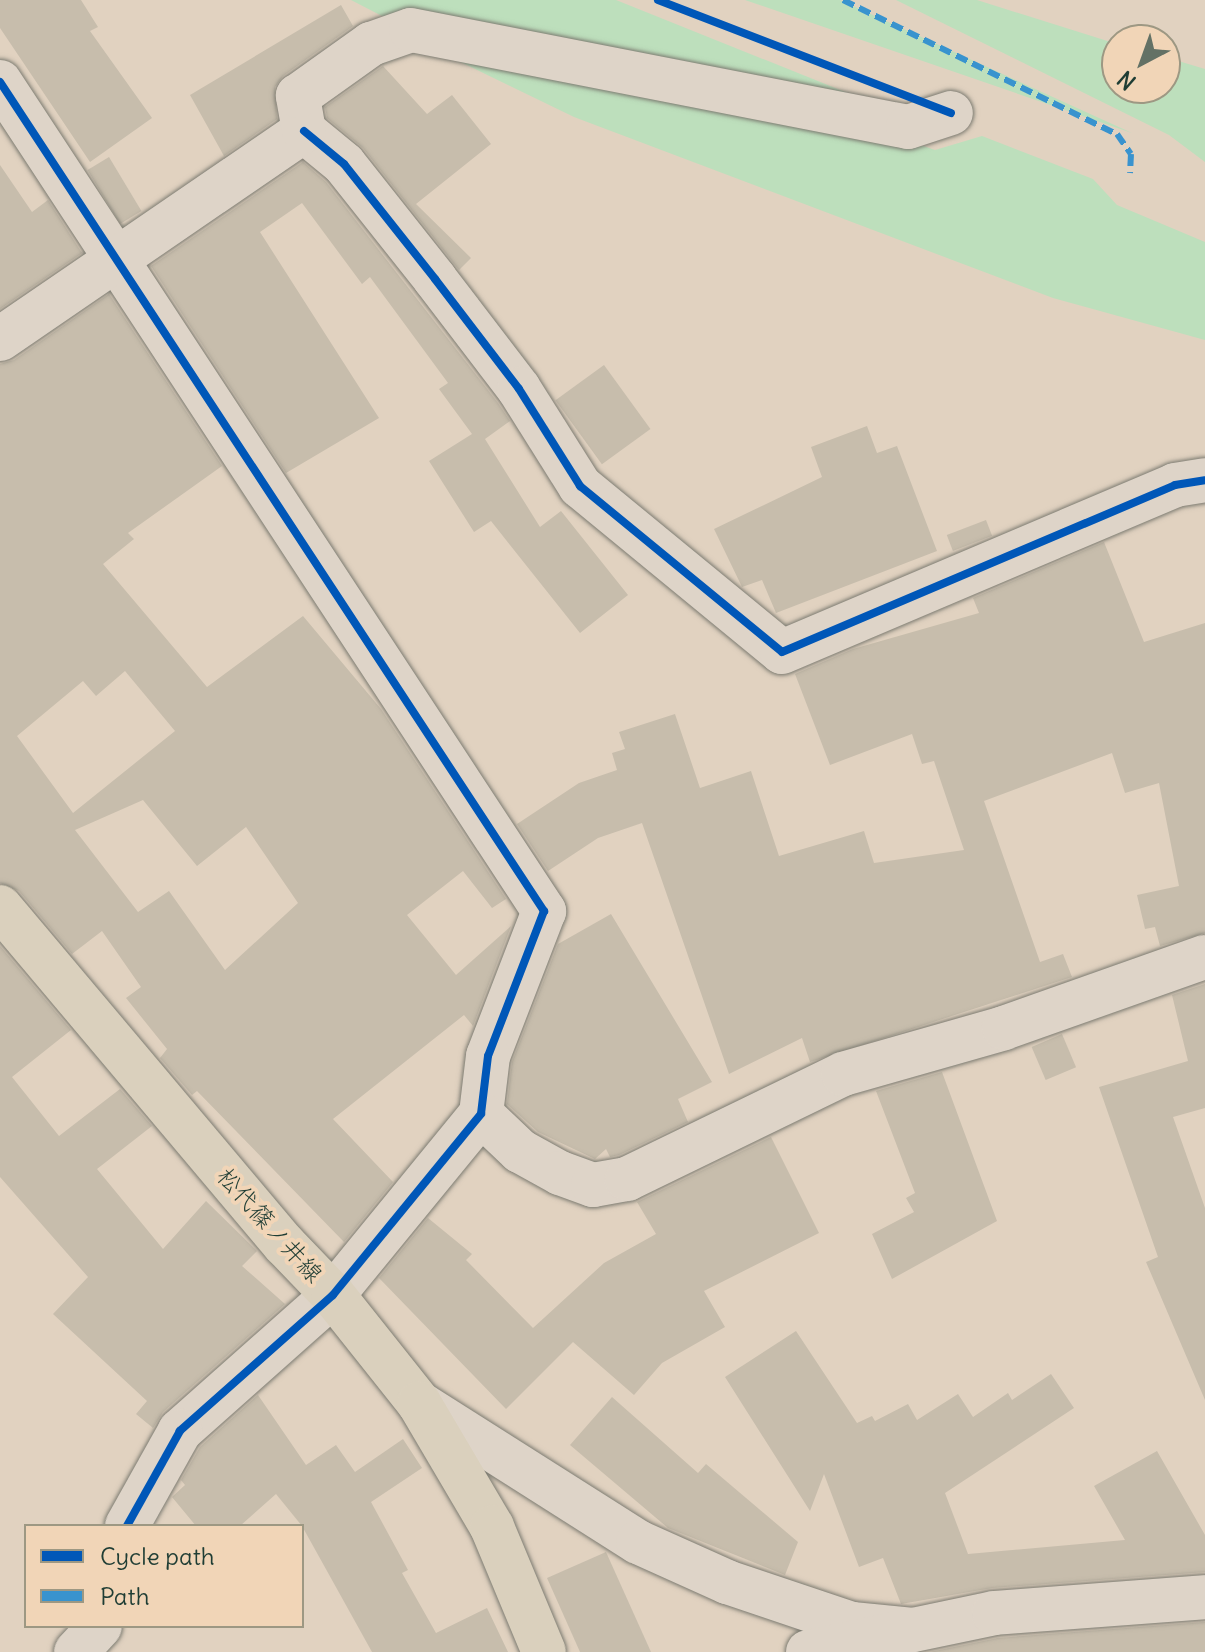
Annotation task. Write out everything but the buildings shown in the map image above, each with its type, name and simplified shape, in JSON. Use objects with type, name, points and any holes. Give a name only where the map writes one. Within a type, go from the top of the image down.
[{"type":"main road","name":"松代篠ノ井線","points":[[0,907],[284,1244],[333,1295],[419,1403],[492,1527],[544,1652]]},
{"type":"street","points":[[951,113],[908,127],[411,30],[371,44],[298,96],[304,131],[344,164],[435,279],[519,389],[580,486],[782,652],[1145,497],[1205,480]]},
{"type":"street","points":[[0,82],[112,259],[544,911],[488,1056],[481,1114],[333,1295],[180,1431],[128,1524]]},
{"type":"street","points":[[0,339],[112,259],[304,131]]},
{"type":"street","points":[[481,1114],[520,1151],[560,1173],[593,1185],[627,1179],[843,1074],[1004,1028],[1205,957]]},
{"type":"street","points":[[419,1403],[638,1542],[727,1582],[852,1624],[913,1630]]},
{"type":"street","points":[[808,1652],[994,1613],[1205,1597]]},
{"type":"street","points":[[76,1652],[98,1628]]},
{"type":"green space","points":[[351,0],[616,0],[885,108],[382,16]]},
{"type":"green space","points":[[745,0],[840,0],[1132,133]]},
{"type":"green space","points":[[896,0],[977,0],[1101,39],[1101,101]]},
{"type":"green space","points":[[436,50],[884,132],[935,150],[982,136],[1093,179],[1117,205],[1205,242],[1205,340],[1053,298],[574,117]]},
{"type":"green space","points":[[1181,62],[1205,69],[1205,162],[1169,135],[1106,104],[1181,104]]},
{"type":"marked path","points":[[843,0],[1117,134],[1131,154],[1130,173]]},
{"type":"cycle path","points":[[658,0],[951,113]]},
{"type":"cycle path","points":[[0,82],[544,911],[488,1056],[481,1114],[333,1295],[180,1431],[128,1524]]},
{"type":"cycle path","points":[[304,131],[344,164],[435,279],[519,389],[580,486],[782,652],[1175,485],[1205,480]]}]
